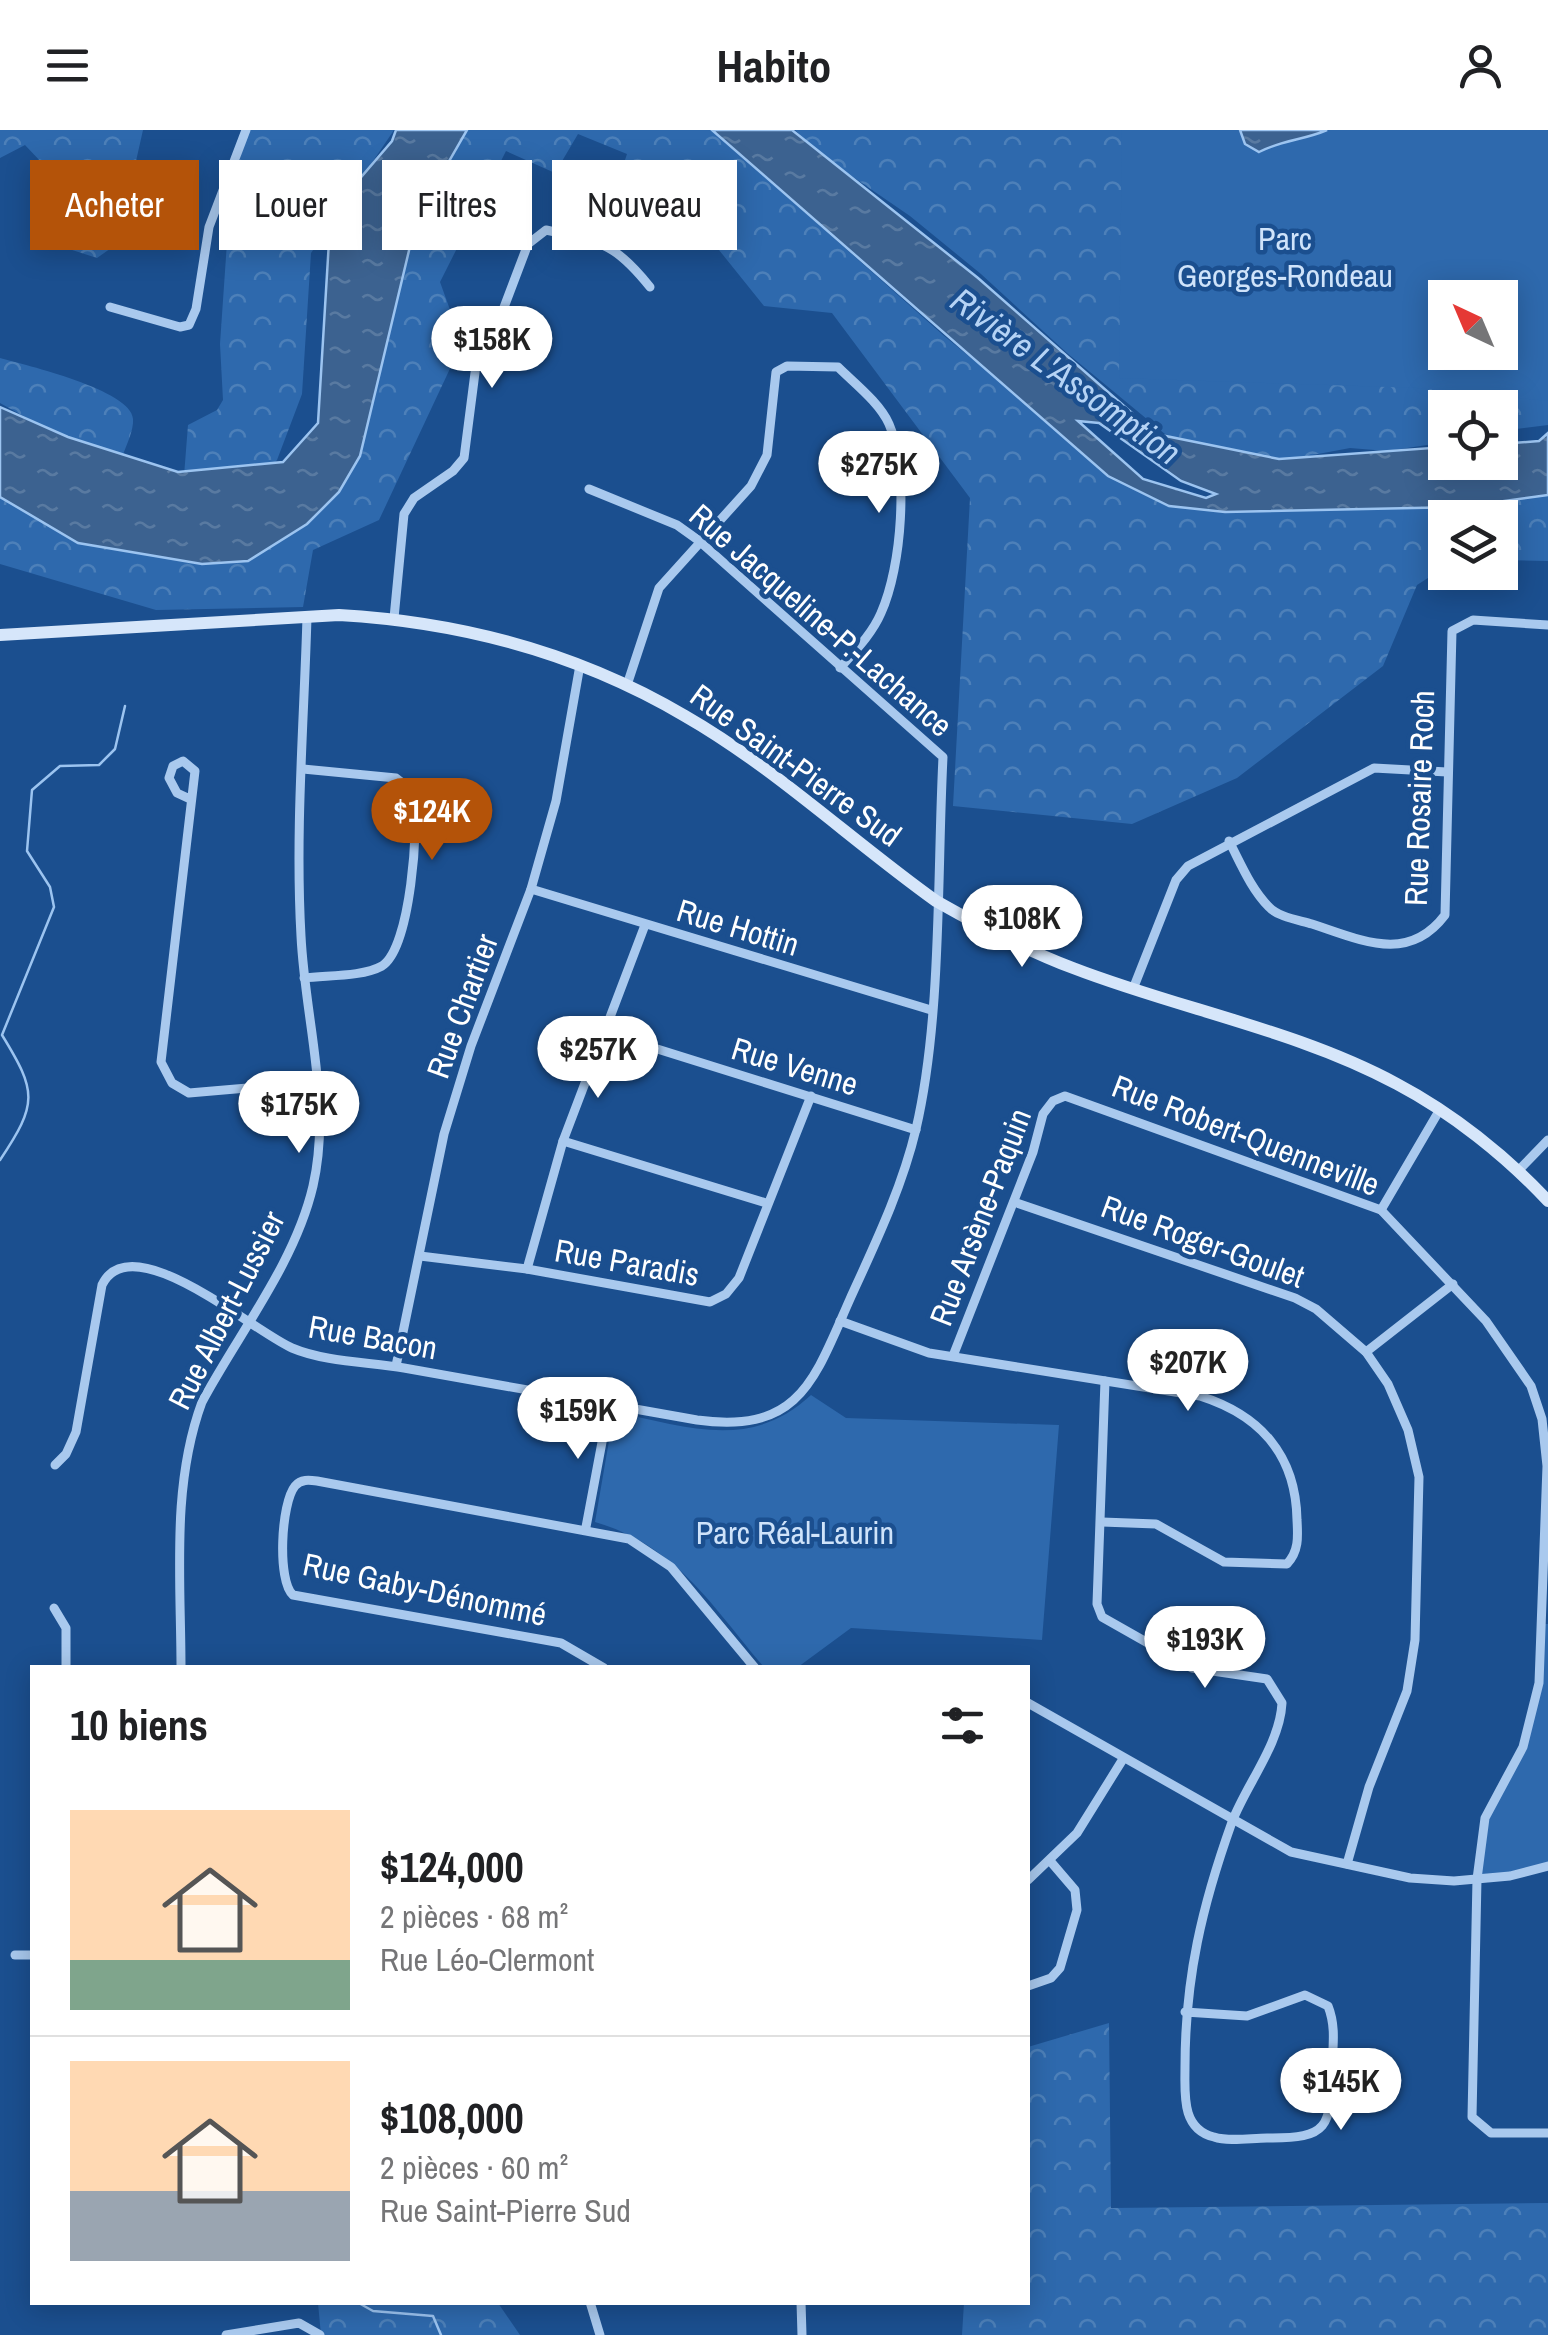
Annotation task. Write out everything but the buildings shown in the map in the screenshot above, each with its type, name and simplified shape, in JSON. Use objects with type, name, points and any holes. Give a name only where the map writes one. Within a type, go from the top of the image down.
[{"type":"street","points":[[110,307],[180,327],[189,324],[196,309],[209,227],[246,130]]},
{"type":"street","points":[[394,618],[404,514],[414,498],[453,471],[464,458],[476,365],[495,331],[528,244],[546,230],[622,251],[650,287]]},
{"type":"street","points":[[626,685],[659,588],[698,540],[751,486],[767,455],[776,372],[787,366],[838,367],[889,423],[899,480],[897,556],[888,594],[871,632],[840,668]]},
{"type":"street","name":"Rue Jacqueline-P.-Lachance","points":[[589,489],[677,525],[698,540],[943,757],[936,901]]},
{"type":"street","name":"Rue Saint-Pierre Sud","points":[[0,635],[307,616],[394,618],[530,645],[626,685],[720,739],[936,901],[1034,952],[1345,1059],[1399,1085],[1518,1170],[1548,1201]]},
{"type":"street","name":"Rue Albert-Lussier","points":[[181,1665],[185,1460],[202,1402],[290,1245],[311,1192],[320,1138],[318,1082],[300,933],[307,616]]},
{"type":"street","name":"Rue Rosaire Roch","points":[[1229,842],[1248,880],[1272,911],[1373,944],[1401,944],[1429,936],[1444,916],[1452,631],[1473,620],[1548,625]]},
{"type":"street","name":"Rue Chartier","points":[[396,1366],[444,1134],[471,1046],[531,889],[556,802],[580,665]]},
{"type":"street","points":[[1133,989],[1176,880],[1188,866],[1374,768],[1447,772]]},
{"type":"street","points":[[303,769],[396,778],[414,792],[417,811],[404,922],[395,951],[374,969],[304,978]]},
{"type":"street","points":[[190,799],[161,1062],[164,1074],[190,1093],[318,1082]]},
{"type":"street","name":"Rue Hottin","points":[[531,889],[931,1010]]},
{"type":"street","name":"Rue Bacon","points":[[55,1465],[66,1454],[76,1432],[108,1273],[120,1266],[152,1269],[299,1350],[722,1423],[754,1422],[789,1406],[806,1391],[840,1322],[884,1223],[916,1130],[931,1010],[936,901]]},
{"type":"street","points":[[527,1269],[564,1141],[644,925]]},
{"type":"street","name":"Rue Venne","points":[[602,1032],[916,1130]]},
{"type":"street","name":"Rue Paradis","points":[[420,1256],[527,1269],[697,1300],[720,1300],[739,1278],[812,1096]]},
{"type":"street","name":"Rue Robert-Quenneville","points":[[1057,1098],[1072,1097],[1382,1210],[1510,1352],[1531,1386],[1542,1419],[1547,1466],[1539,1683],[1533,1720],[1485,1818],[1477,1879],[1472,2117],[1491,2133],[1548,2133]]},
{"type":"street","name":"Rue Arsène-Paquin","points":[[954,1356],[1044,1114],[1057,1098]]},
{"type":"street","points":[[1382,1210],[1439,1111]]},
{"type":"street","points":[[1518,1170],[1548,1140]]},
{"type":"street","points":[[564,1141],[766,1203]]},
{"type":"street","name":"Rue Roger-Goulet","points":[[1014,1202],[1276,1290],[1316,1309],[1366,1352],[1388,1384],[1408,1430],[1419,1477],[1421,1524],[1407,1690],[1369,1786],[1347,1864]]},
{"type":"street","points":[[1366,1352],[1452,1284]]},
{"type":"street","points":[[840,1322],[901,1346],[1200,1396],[1223,1404],[1263,1430],[1291,1474],[1297,1540],[1287,1564],[1224,1562],[1156,1524],[1102,1522]]},
{"type":"street","points":[[1105,1381],[1097,1604],[1106,1621],[1192,1668],[1221,1675],[1252,1674],[1277,1689],[1282,1713],[1233,1821],[1190,1960],[1185,2012],[1185,2111],[1198,2130],[1214,2138],[1305,2139],[1322,2127],[1330,2112],[1331,2094],[1334,2022],[1328,2006],[1305,1995],[1246,2016],[1185,2012]]},
{"type":"street","points":[[608,1404],[586,1528],[629,1539],[658,1556],[752,1665]]},
{"type":"street","name":"Rue Gaby-Dénommé","points":[[586,1528],[306,1480],[293,1488],[286,1512],[281,1578],[292,1594],[562,1643],[599,1665]]},
{"type":"street","points":[[54,1608],[66,1628],[66,1665]]},
{"type":"street","points":[[1030,1704],[1291,1852],[1410,1878],[1477,1879],[1548,1866]]},
{"type":"street","points":[[1030,1878],[1050,1862],[1088,1818],[1123,1759]]},
{"type":"street","points":[[1030,1985],[1051,1978],[1060,1968],[1077,1910],[1074,1890],[1050,1862]]},
{"type":"street","points":[[15,1956],[30,1955]]},
{"type":"street","points":[[591,2305],[600,2335]]},
{"type":"street","points":[[801,2305],[802,2335]]},
{"type":"street","points":[[226,2335],[299,2323],[320,2335]]},
{"type":"green space","points":[[0,130],[143,130],[136,160],[39,160],[25,145],[0,158]]},
{"type":"green space","points":[[247,130],[394,130],[362,177],[362,160],[240,160]]},
{"type":"green space","points":[[467,130],[712,130],[943,335],[1032,408],[1169,506],[1225,512],[1428,508],[1428,578],[1417,585],[1383,666],[1237,778],[1132,824],[953,806],[970,498],[832,313],[764,306],[719,250],[737,250],[737,160],[625,160],[627,154],[578,134],[563,160],[552,160],[552,172],[506,151],[501,160],[450,160]]},
{"type":"green space","points":[[795,130],[1548,130],[1548,425],[1518,429],[1518,390],[1428,390],[1428,445],[1387,451],[1350,448],[1286,460],[1207,452],[1165,434],[910,216],[821,155]]},
{"type":"green space","name":"Parc Georges-Rondeau","points":[[1122,130],[1548,130],[1548,401],[1518,398],[1518,390],[1119,378]]},
{"type":"green space","points":[[72,250],[108,250],[97,258]]},
{"type":"green space","points":[[226,250],[313,250],[302,394],[277,460],[260,479],[184,476],[188,425],[217,410],[223,400],[220,344]]},
{"type":"green space","points":[[409,250],[456,250],[440,282],[462,343],[379,520],[313,550],[303,607],[156,610],[0,564],[0,497],[78,543],[248,561],[307,524],[339,492],[360,456]]},
{"type":"green space","points":[[0,358],[75,380],[128,408],[133,423],[122,457],[59,436],[0,403]]},
{"type":"green space","points":[[1548,495],[1548,561],[1518,560],[1518,500],[1512,500]]},
{"type":"green space","name":"Parc Réal-Laurin","points":[[811,1395],[846,1418],[1059,1425],[1042,1640],[851,1628],[801,1665],[762,1665],[709,1600],[671,1562],[649,1546],[595,1522],[614,1412],[717,1430],[765,1424]]},
{"type":"green space","points":[[1542,1624],[1548,1624],[1548,1866],[1477,1879],[1485,1818],[1533,1720]]},
{"type":"green space","points":[[1109,2023],[1111,2208],[1548,2203],[1548,2335],[962,2335],[964,2305],[1030,2305],[1030,2046]]},
{"type":"green space","points":[[318,2305],[499,2305],[520,2335],[321,2335]]},
{"type":"water","points":[[396,130],[467,130],[450,160],[382,160],[382,250],[409,250],[360,456],[339,492],[307,524],[248,561],[202,564],[78,543],[0,497],[0,407],[68,437],[178,472],[283,462],[318,423],[328,250],[362,250],[362,176],[392,141]]},
{"type":"water","name":"Rivière L'Assomption","points":[[712,130],[792,130],[978,278],[1156,434],[1279,459],[1428,448],[1428,480],[1518,480],[1518,443],[1539,441],[1548,433],[1548,495],[1512,500],[1428,500],[1428,508],[1225,512],[1169,506],[1108,476]],"holes":[[[1078,421],[1099,423],[1181,481],[1216,494],[1206,498],[1143,479]]]},
{"type":"water","points":[[1240,130],[1327,130],[1259,152],[1245,144]]},
{"type":"waterway","points":[[0,1160],[21,1124],[28,1098],[22,1071],[2,1035],[54,907],[50,887],[27,851],[32,790],[60,766],[99,765],[115,749],[125,706]]},
{"type":"waterway","points":[[362,2305],[373,2311],[433,2316],[441,2335]]}]
